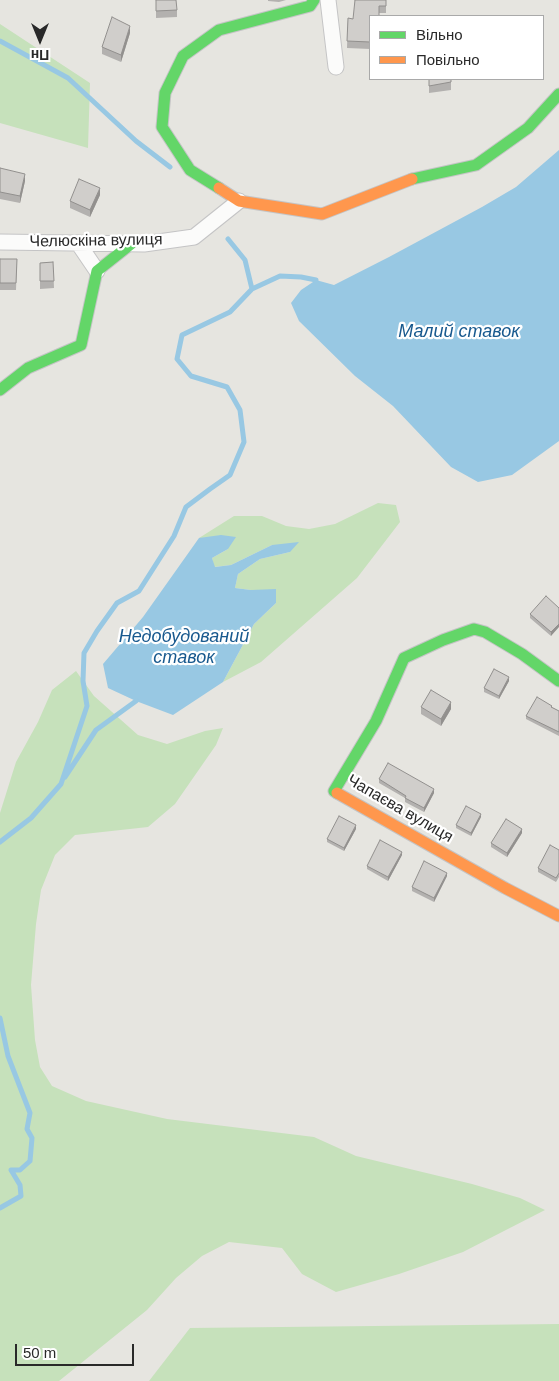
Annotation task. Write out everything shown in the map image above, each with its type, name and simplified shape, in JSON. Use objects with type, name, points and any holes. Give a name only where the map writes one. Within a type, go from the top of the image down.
[{"type":"street","points":[[314,0],[310,6],[219,30],[183,56],[165,93],[162,128],[190,170],[239,201],[322,214],[416,178],[476,165],[528,128],[559,94]]},
{"type":"street","points":[[328,0],[336,67]]},
{"type":"street","name":"Челюскіна вулиця","points":[[0,242],[144,244],[194,237],[239,201]]},
{"type":"street","points":[[78,243],[97,271]]},
{"type":"street","points":[[0,390],[28,368],[81,345],[97,271],[131,244]]},
{"type":"street","name":"Чапаєва вулиця","points":[[559,680],[522,654],[485,632],[474,629],[442,640],[404,658],[393,679],[376,721],[334,791],[505,888],[559,916]]},
{"type":"green space","points":[[0,24],[90,83],[88,148],[0,123]]},
{"type":"green space","points":[[378,503],[396,505],[400,522],[357,578],[261,662],[223,682],[254,624],[276,603],[251,590],[235,588],[238,574],[260,559],[290,552],[272,545],[231,565],[214,567],[212,558],[228,549],[199,538],[234,516],[262,516],[286,526],[309,529],[335,524]]},
{"type":"green space","points":[[76,671],[94,696],[138,735],[167,744],[205,731],[223,728],[216,745],[175,804],[148,827],[75,835],[55,855],[41,890],[31,985],[35,1040],[40,1067],[52,1086],[86,1101],[167,1119],[314,1137],[356,1156],[472,1184],[520,1198],[545,1210],[463,1252],[399,1274],[336,1292],[302,1274],[282,1248],[229,1242],[202,1256],[176,1278],[147,1310],[59,1381],[0,1381],[0,813],[16,762],[38,722],[52,690]]},
{"type":"green space","points":[[559,1324],[559,1381],[149,1381],[190,1328]]},
{"type":"water","name":"Малий ставок","points":[[559,150],[559,441],[512,475],[478,482],[451,467],[393,406],[355,376],[299,321],[291,303],[301,290],[316,280],[334,285],[482,207],[516,187]]},
{"type":"water","name":"Недобудований ставок","points":[[221,535],[236,537],[228,549],[212,558],[215,567],[231,565],[272,545],[299,542],[290,552],[260,559],[238,574],[235,588],[251,590],[276,589],[276,603],[254,624],[223,682],[173,715],[108,688],[103,664],[143,617],[199,538]]},
{"type":"building","points":[[156,0],[176,0],[177,10],[156,11]]},
{"type":"building","points":[[355,0],[386,0],[386,6],[379,6],[379,15],[369,15],[369,42],[347,41],[348,18],[353,19]]},
{"type":"building","points":[[112,17],[130,26],[121,55],[102,47]]},
{"type":"building","points":[[429,80],[451,80],[451,82],[429,86]]},
{"type":"building","points":[[0,168],[25,174],[20,196],[0,192]]},
{"type":"building","points":[[79,179],[100,188],[90,210],[70,201]]},
{"type":"building","points":[[0,259],[17,259],[16,283],[0,283]]},
{"type":"building","points":[[53,262],[54,281],[40,281],[40,263]]},
{"type":"building","points":[[546,596],[559,608],[559,624],[551,632],[530,614]]},
{"type":"building","points":[[494,669],[509,677],[499,696],[484,688]]},
{"type":"building","points":[[431,690],[451,702],[441,719],[421,707]]},
{"type":"building","points":[[537,697],[559,711],[559,732],[526,716]]},
{"type":"building","points":[[388,763],[434,789],[424,808],[405,798],[406,796],[379,779]]},
{"type":"building","points":[[466,806],[481,814],[471,833],[456,825]]},
{"type":"building","points":[[339,816],[356,825],[344,848],[327,839]]},
{"type":"building","points":[[506,819],[522,829],[507,853],[491,843]]},
{"type":"building","points":[[380,840],[402,852],[388,877],[367,866]]},
{"type":"building","points":[[550,845],[559,850],[559,873],[556,878],[538,868]]},
{"type":"building","points":[[424,861],[447,873],[434,898],[412,887]]},
{"type":"waterway","points":[[0,41],[68,78],[136,141],[170,167]]},
{"type":"waterway","points":[[228,239],[245,260],[252,289]]},
{"type":"waterway","points":[[0,842],[31,818],[61,784],[87,706],[83,681],[84,653],[97,631],[117,603],[139,591],[174,536],[186,507],[230,475],[244,442],[240,410],[227,387],[191,376],[177,359],[182,335],[230,312],[252,289],[280,276],[316,280]]},
{"type":"waterway","points":[[65,777],[96,730],[136,701]]},
{"type":"waterway","points":[[0,1018],[8,1056],[30,1113],[27,1129],[32,1138],[30,1161],[20,1170],[11,1170],[20,1185],[21,1196],[0,1208]]},
{"type":"traffic: fast","points":[[219,188],[190,170],[162,127],[165,93],[183,56],[219,30],[310,6],[314,0]]},
{"type":"traffic: fast","points":[[412,179],[476,165],[528,128],[559,94]]},
{"type":"traffic: fast","points":[[0,390],[28,368],[81,345],[97,271],[131,244]]},
{"type":"traffic: fast","points":[[337,793],[334,791],[376,721],[404,658],[443,640],[474,629],[485,632],[522,654],[559,681]]},
{"type":"traffic: slow","points":[[219,188],[239,201],[322,214],[412,179]]},
{"type":"traffic: slow","points":[[337,793],[505,888],[559,916]]}]
